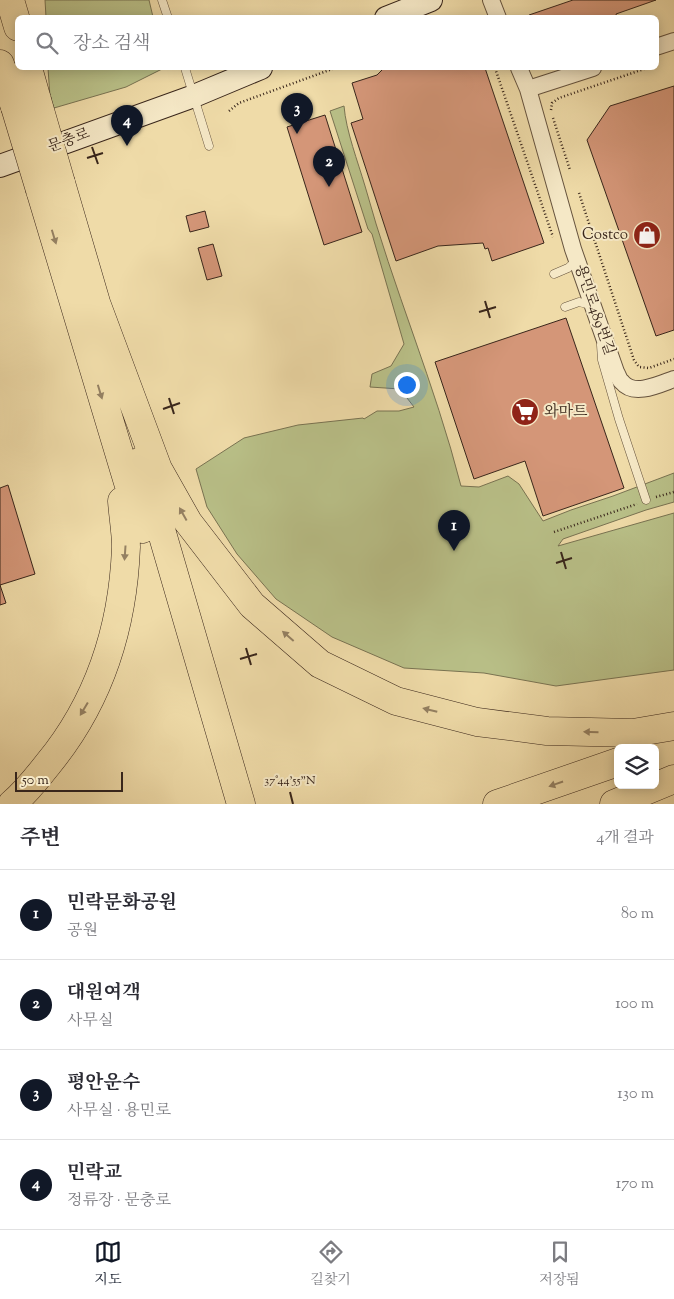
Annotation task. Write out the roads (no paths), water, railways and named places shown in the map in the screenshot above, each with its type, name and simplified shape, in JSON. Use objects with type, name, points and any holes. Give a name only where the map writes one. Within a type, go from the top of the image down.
[{"type":"highway","points":[[10,0],[15,17]]},
{"type":"highway","points":[[0,64],[26,104],[51,187],[118,453],[185,669],[224,804]]},
{"type":"highway","points":[[26,104],[28,70]]},
{"type":"highway","points":[[51,187],[158,469],[188,522],[252,605],[320,664],[396,702],[477,722],[566,732],[633,733],[674,726]]},
{"type":"highway","points":[[95,300],[241,804]]},
{"type":"highway","points":[[12,804],[23,795],[61,748],[92,697],[113,642],[122,594],[126,545],[118,453]]},
{"type":"highway","points":[[659,746],[674,740]]},
{"type":"highway","points":[[497,804],[614,764]]},
{"type":"highway","points":[[614,804],[674,779]]},
{"type":"street","points":[[394,15],[431,0]]},
{"type":"street","points":[[491,0],[497,15]]},
{"type":"street","points":[[659,45],[674,41]]},
{"type":"street","name":"문충로","points":[[0,166],[194,96],[257,70]]},
{"type":"street","name":"용민로489번길","points":[[520,70],[528,89],[591,305],[616,372],[622,384],[632,388],[645,389],[674,379]]},
{"type":"street","points":[[528,89],[587,70]]},
{"type":"lane","points":[[162,0],[167,15]]},
{"type":"lane","points":[[185,70],[210,146]]},
{"type":"lane","points":[[554,274],[568,268],[577,260]]},
{"type":"lane","points":[[565,306],[579,302],[591,305]]},
{"type":"lane","points":[[600,328],[602,360],[646,500]]},
{"type":"place","name":"평안운수","points":[[297,134]]},
{"type":"place","name":"민락교","points":[[127,146]]},
{"type":"place","name":"대원여객","points":[[329,187]]},
{"type":"place","name":"Costco","points":[[647,235]]},
{"type":"place","name":"와마트","points":[[525,412]]},
{"type":"place","name":"민락문화공원","points":[[454,551]]}]
